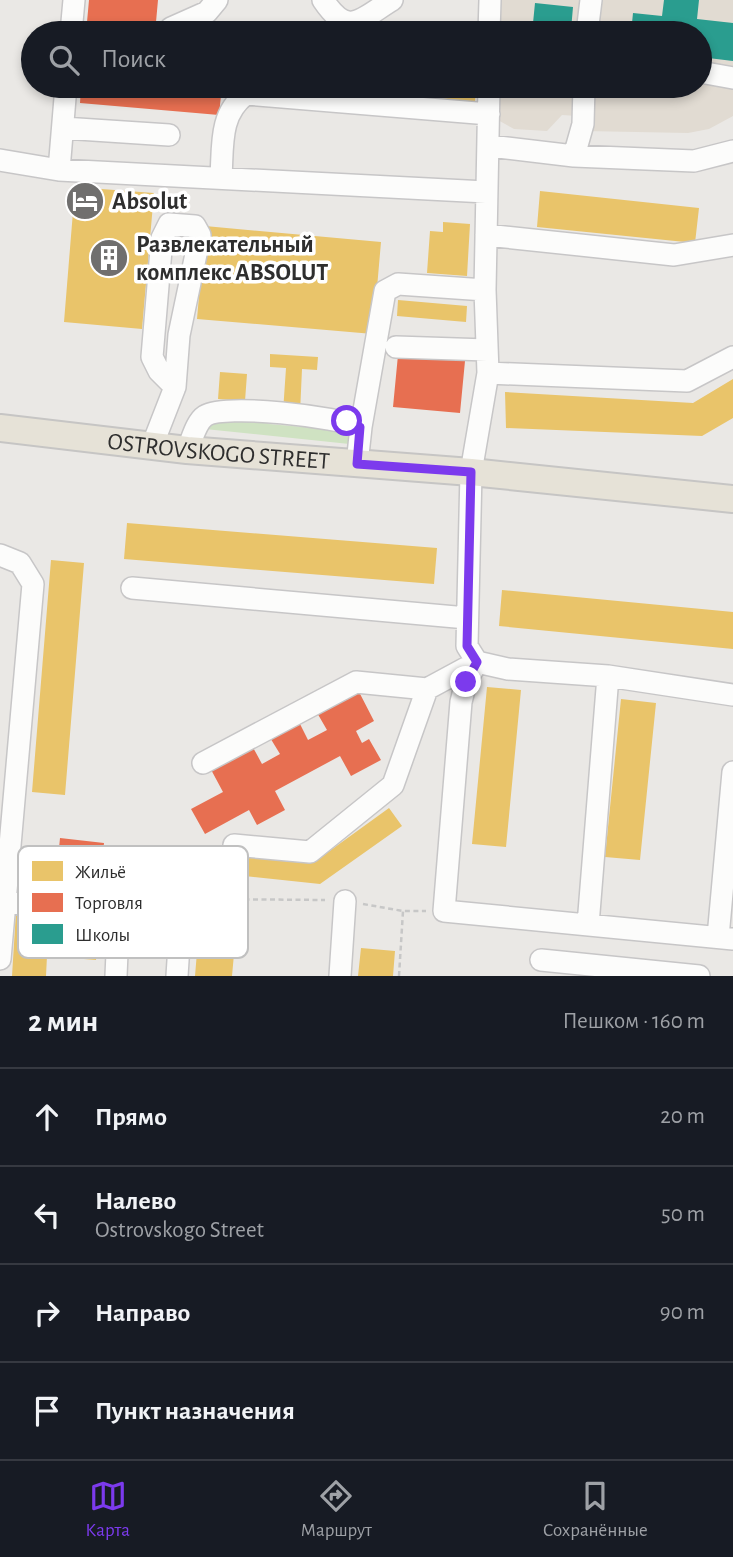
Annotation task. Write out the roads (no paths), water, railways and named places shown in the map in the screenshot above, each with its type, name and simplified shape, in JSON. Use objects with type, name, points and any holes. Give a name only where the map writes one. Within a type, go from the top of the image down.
[{"type":"main road","name":"OSTROVSKOGO STREET","points":[[0,428],[187,450],[471,472],[733,499]]},
{"type":"lane","points":[[72,21],[74,0]]},
{"type":"lane","points":[[185,21],[207,12],[218,0]]},
{"type":"lane","points":[[323,0],[342,21]]},
{"type":"lane","points":[[354,21],[392,0]]},
{"type":"lane","points":[[489,21],[490,0]]},
{"type":"lane","points":[[588,21],[591,0]]},
{"type":"lane","points":[[712,74],[733,78]]},
{"type":"lane","points":[[59,170],[65,98]]},
{"type":"lane","points":[[222,177],[223,126],[234,103],[241,98]]},
{"type":"lane","points":[[295,98],[489,114]]},
{"type":"lane","points":[[477,662],[467,646],[467,618],[471,472],[488,373],[485,290],[489,98]]},
{"type":"lane","points":[[574,156],[583,124],[584,98]]},
{"type":"lane","points":[[63,128],[169,135]]},
{"type":"lane","points":[[490,146],[574,156],[694,161],[733,151]]},
{"type":"lane","points":[[0,160],[59,170],[486,192]]},
{"type":"lane","points":[[152,446],[175,387],[179,335],[200,235],[195,226],[169,224],[162,237],[152,357],[159,371],[175,387]]},
{"type":"lane","points":[[486,234],[674,255],[733,245]]},
{"type":"lane","points":[[357,464],[360,427],[385,291],[398,284],[485,290]]},
{"type":"lane","points":[[396,347],[487,350]]},
{"type":"lane","points":[[488,373],[687,381],[733,357]]},
{"type":"lane","points":[[187,450],[202,418],[212,413],[249,412],[339,419],[360,427]]},
{"type":"lane","points":[[0,555],[20,563],[33,584],[0,959]]},
{"type":"lane","points":[[132,587],[467,618]]},
{"type":"lane","points":[[477,662],[466,682],[461,702],[444,911],[726,938],[733,772]]},
{"type":"lane","points":[[203,763],[356,682],[428,689],[477,662],[508,669],[608,676],[733,695]]},
{"type":"lane","points":[[588,925],[608,676]]},
{"type":"lane","points":[[248,846],[310,852],[393,785],[428,689]]},
{"type":"lane","points":[[234,845],[245,846]]},
{"type":"lane","points":[[340,976],[345,901]]},
{"type":"lane","points":[[116,976],[117,958]]},
{"type":"lane","points":[[177,976],[178,958]]},
{"type":"lane","points":[[541,960],[699,976]]},
{"type":"place","name":"Absolut","points":[[85,201]]},
{"type":"place","name":"Развлекательный комплекс ABSOLUT","points":[[109,258]]}]
